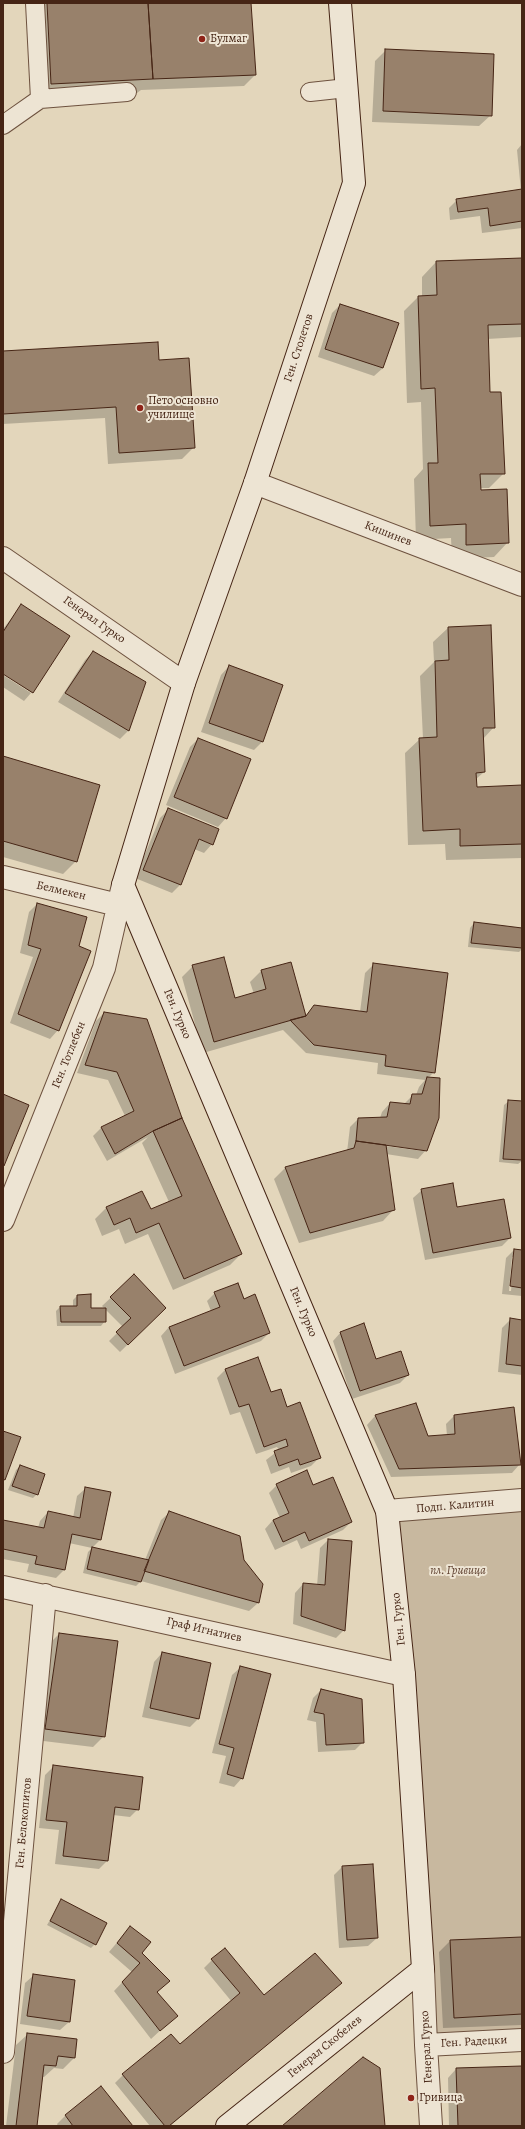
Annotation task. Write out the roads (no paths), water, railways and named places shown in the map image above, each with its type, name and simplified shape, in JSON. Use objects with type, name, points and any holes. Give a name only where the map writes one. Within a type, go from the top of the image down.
[{"type":"street","name":"Ген. Столетов","points":[[184,683],[255,483],[354,182],[340,3]]},
{"type":"street","name":"Кишинев","points":[[255,483],[522,585]]},
{"type":"street","name":"Генерал Гурко","points":[[3,558],[184,683]]},
{"type":"street","points":[[120,895],[184,683]]},
{"type":"street","name":"Белмекен","points":[[3,877],[120,895]]},
{"type":"street","name":"Ген. Тотлебен","points":[[3,1220],[104,968],[120,895]]},
{"type":"street","name":"Ген. Гурко","points":[[120,895],[387,1512],[404,1675],[423,1969]]},
{"type":"street","name":"Подп. Калитин","points":[[387,1512],[522,1500]]},
{"type":"street","name":"Граф Игнатиев","points":[[3,1587],[404,1675]]},
{"type":"street","name":"Ген. Белокопитов","points":[[3,2052],[45,1595]]},
{"type":"street","name":"Генерал Гурко","points":[[423,1969],[431,2126]]},
{"type":"street","name":"Генерал Скобелев","points":[[228,2126],[423,1969]]},
{"type":"street","name":"Ген. Радецки","points":[[426,2045],[522,2040]]},
{"type":"lane","points":[[34,3],[40,99]]},
{"type":"lane","points":[[310,92],[347,88]]},
{"type":"lane","points":[[3,125],[40,99],[127,92]]},
{"type":"place","name":"Булмаг","points":[[202,39]]},
{"type":"place","name":"Пето основно училище","points":[[140,408]]},
{"type":"place","name":"Гривица","points":[[411,2098]]},
{"type":"park label","name":"пл. Гривица","points":[[458,1571]]}]
